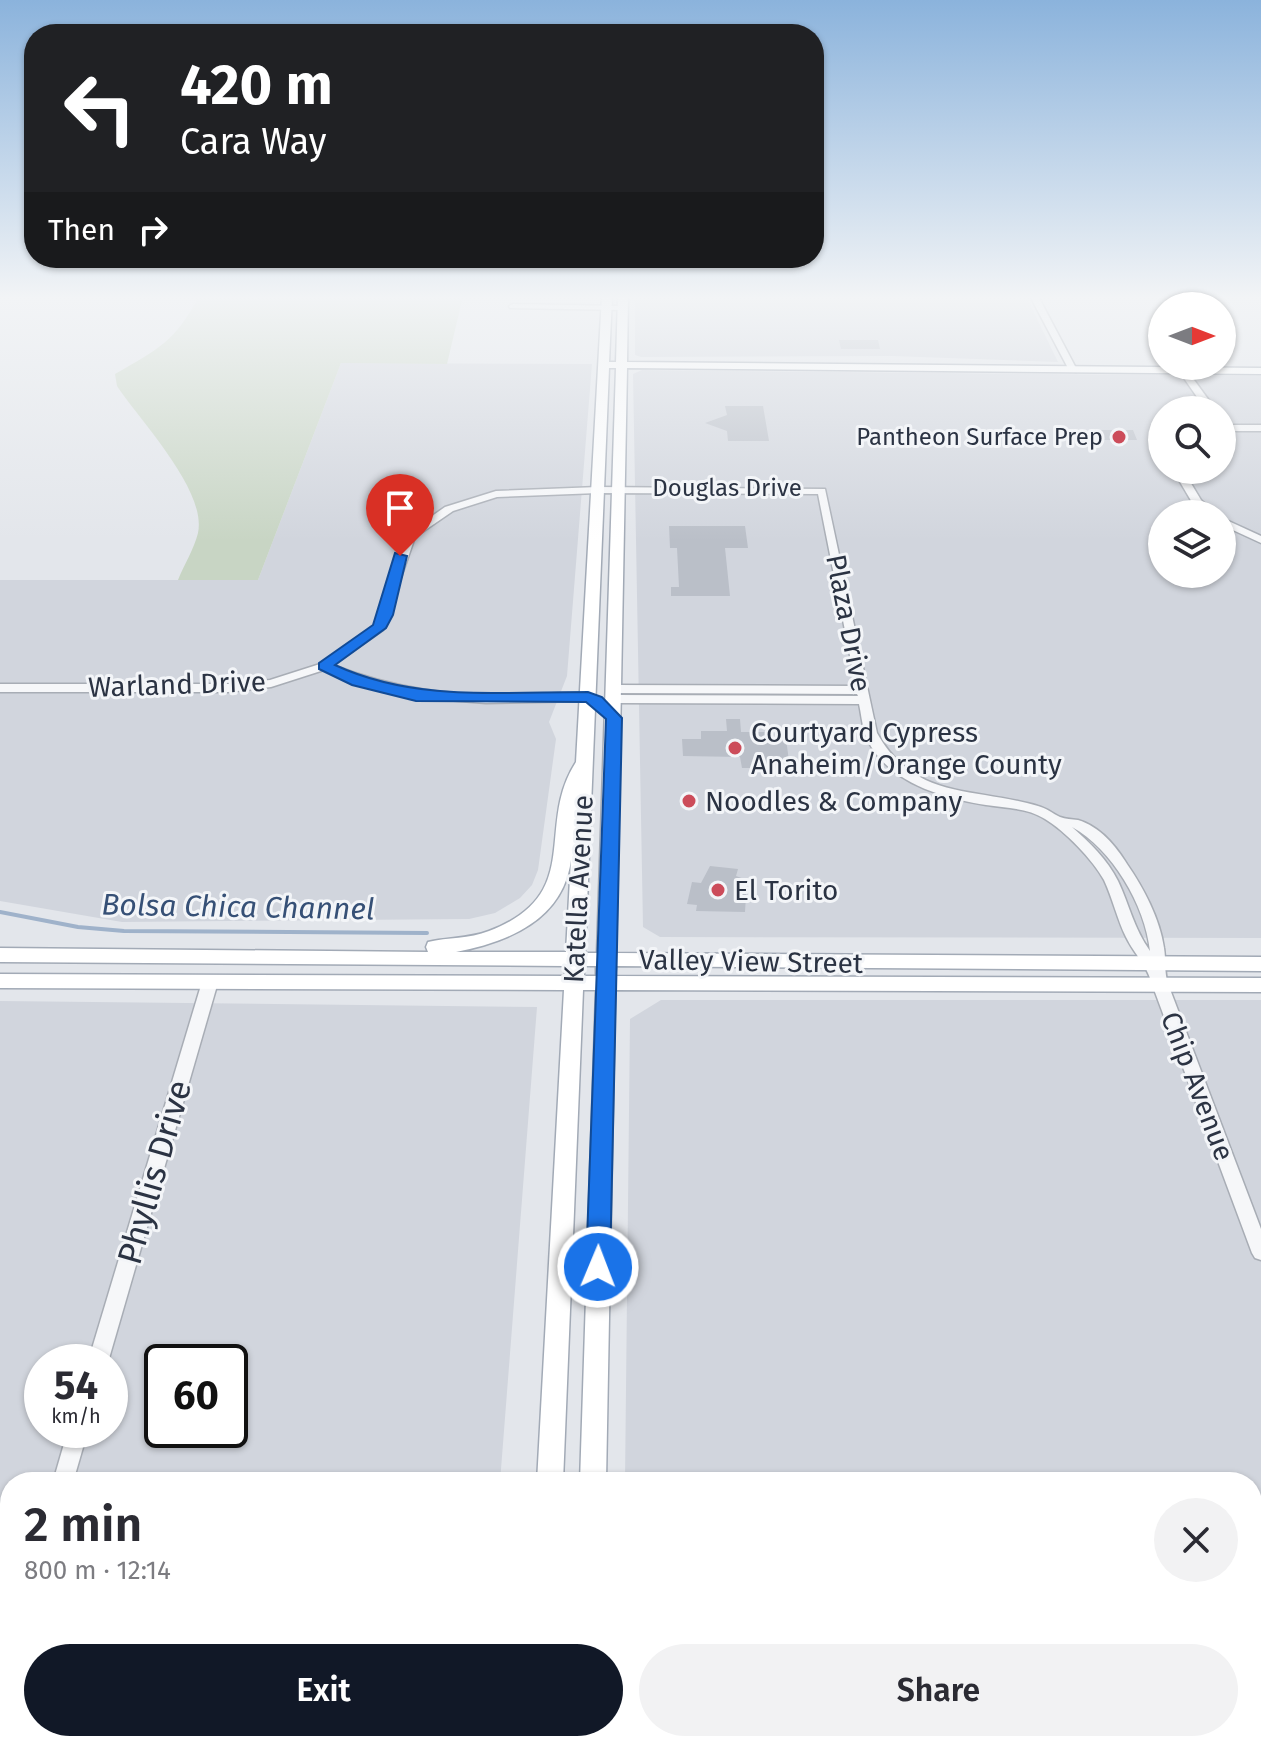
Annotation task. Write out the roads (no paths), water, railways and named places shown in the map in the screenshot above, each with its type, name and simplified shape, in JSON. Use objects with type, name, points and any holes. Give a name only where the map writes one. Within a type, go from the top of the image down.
[{"type":"main road","name":"Katella Avenue","points":[[550,1472],[602,378]]},
{"type":"main road","name":"Katella Avenue","points":[[593,1472],[621,378]]},
{"type":"main road","points":[[588,690],[603,696],[614,694]]},
{"type":"main road","points":[[588,690],[614,718]]},
{"type":"main road","points":[[233,957],[260,950],[453,946],[506,931],[539,909],[554,890],[562,866],[571,786],[585,760]]},
{"type":"main road","name":"Valley View Street","points":[[0,955],[606,959],[1157,975],[1261,985]]},
{"type":"main road","name":"Valley View Street","points":[[0,981],[605,983],[1157,975],[1261,964]]},
{"type":"street","points":[[1236,428],[1261,428]]},
{"type":"street","name":"Douglas Drive","points":[[598,490],[822,491]]},
{"type":"street","name":"Warland Drive","points":[[0,688],[228,688],[271,683],[324,666],[379,628],[402,548],[421,525],[449,509],[496,494],[598,490]]},
{"type":"street","name":"Plaza Drive","points":[[822,491],[876,745],[886,759],[920,782],[945,792],[1020,806],[1057,821],[1099,860],[1111,880],[1137,949],[1157,975]]},
{"type":"street","points":[[1236,528],[1261,540]]},
{"type":"street","points":[[324,666],[358,681],[416,696],[588,690]]},
{"type":"street","points":[[614,694],[863,695]]},
{"type":"street","name":"Chip Avenue","points":[[1157,975],[1261,1253]]},
{"type":"street","name":"Phyllis Drive","points":[[103,1344],[210,982]]},
{"type":"street","points":[[66,1472],[73,1448]]},
{"type":"waterway","name":"Bolsa Chica Channel","points":[[0,912],[78,927],[124,931],[427,933]]},
{"type":"place","name":"Pantheon Surface Prep","points":[[1119,437]]},
{"type":"place","name":"Courtyard Cypress Anaheim/Orange County","points":[[735,748]]},
{"type":"place","name":"Noodles & Company","points":[[689,801]]},
{"type":"place","name":"El Torito","points":[[718,890]]}]
